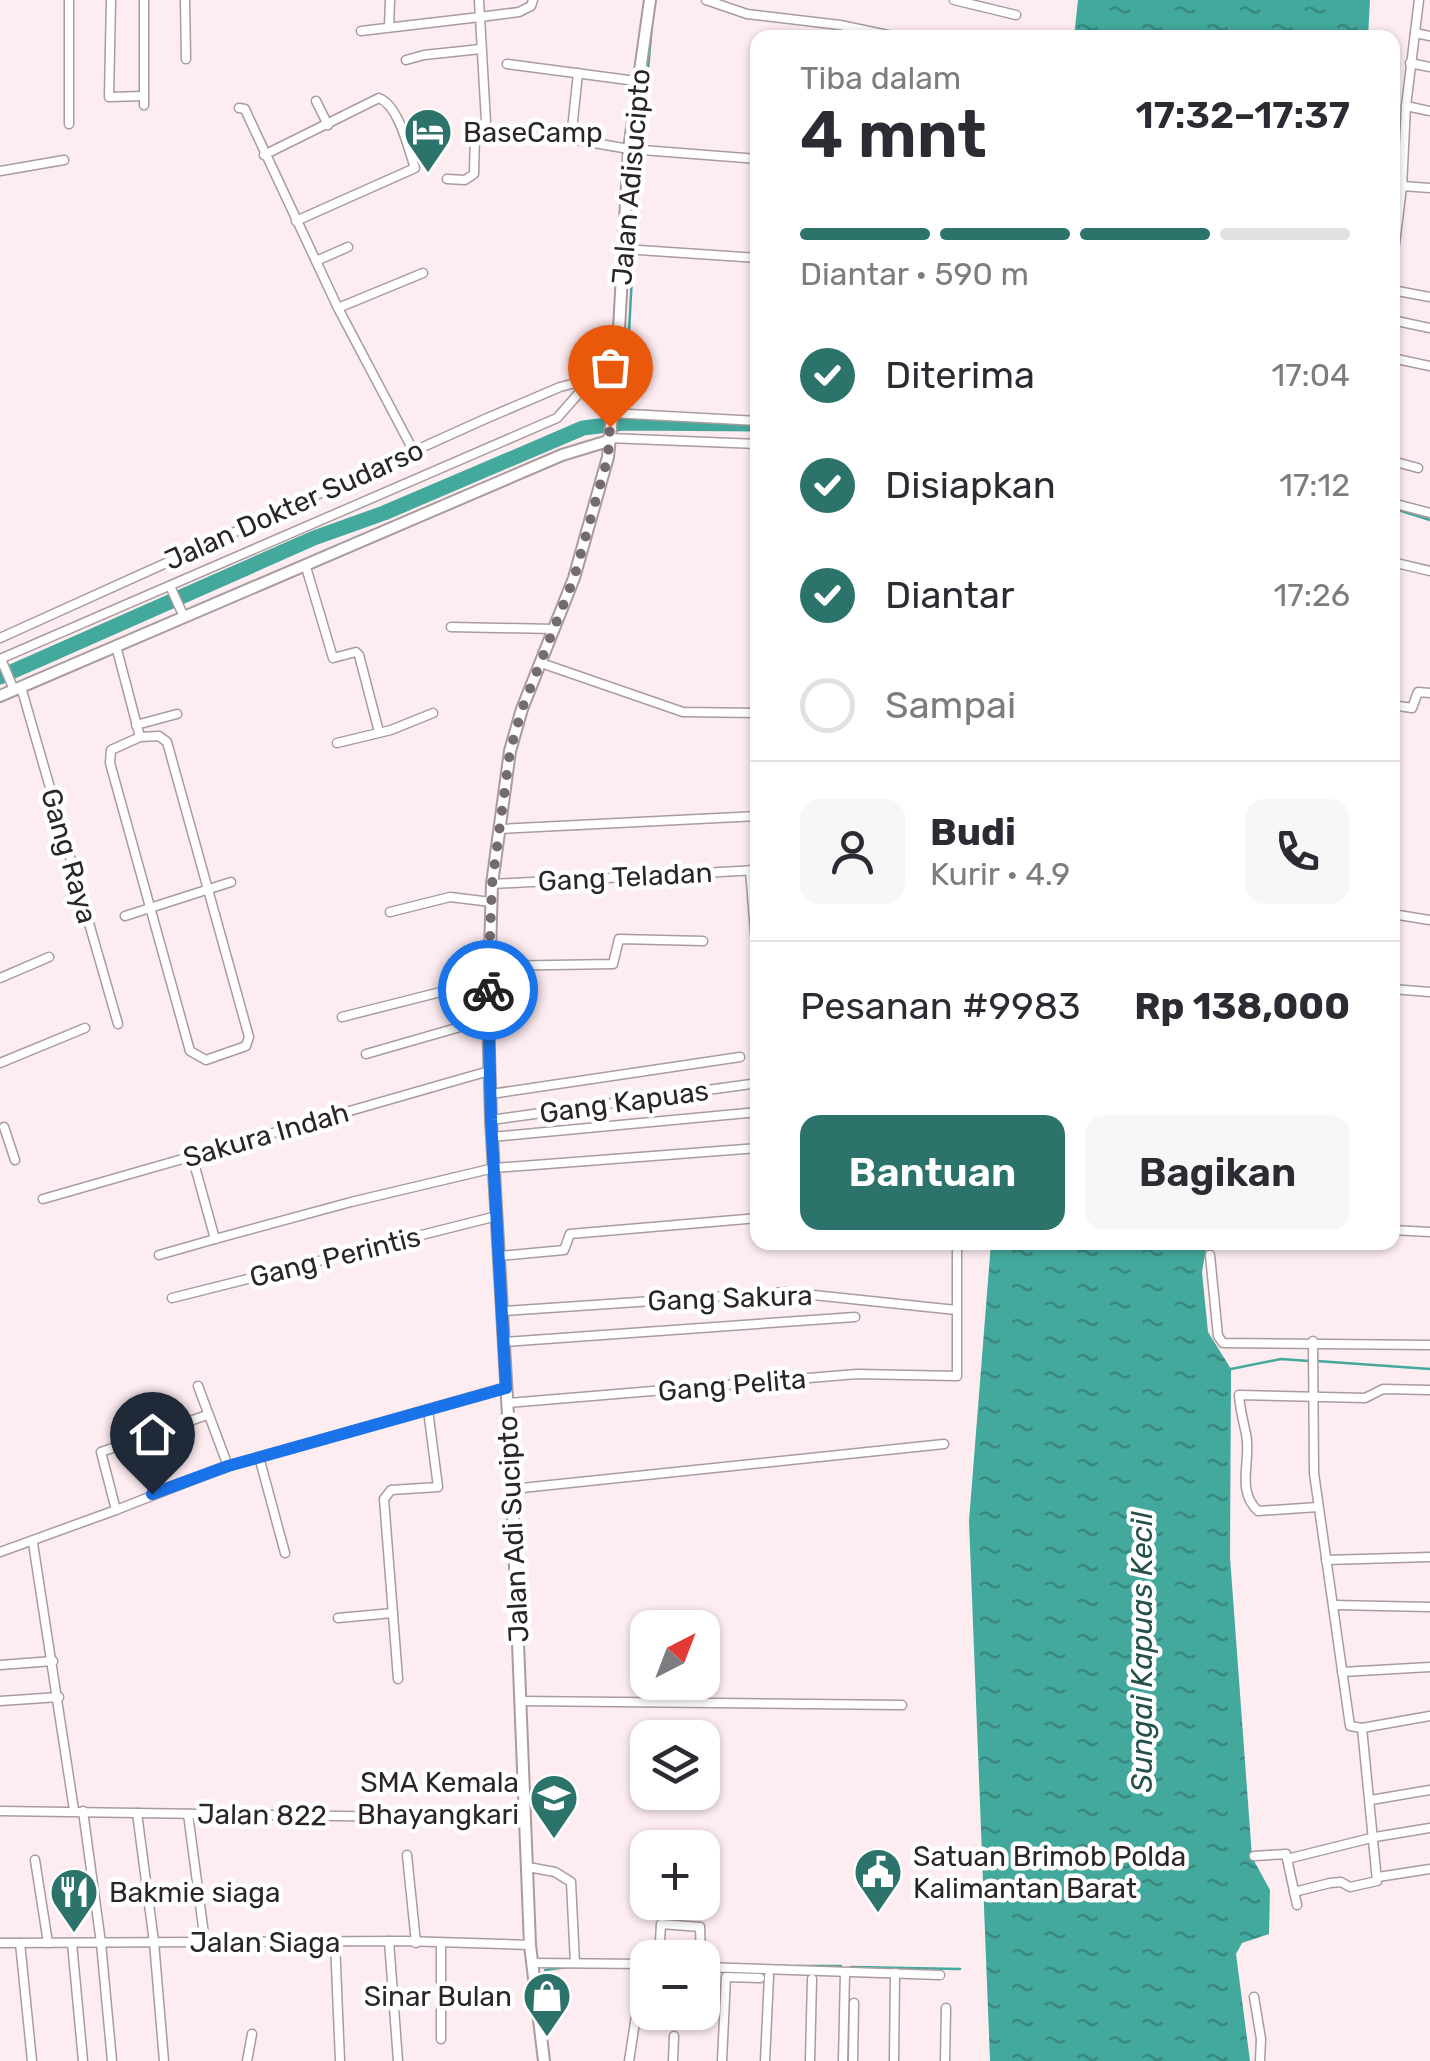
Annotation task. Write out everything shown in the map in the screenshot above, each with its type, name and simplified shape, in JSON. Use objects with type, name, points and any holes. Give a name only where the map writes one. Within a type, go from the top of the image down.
[{"type":"main road","name":"Jalan Adisucipto","points":[[610,427],[628,150],[650,0]]},
{"type":"main road","points":[[0,696],[15,686],[306,567],[562,455],[584,450],[610,427]]},
{"type":"main road","name":"Jalan Adi Sucipto","points":[[544,2061],[530,1945],[504,1311],[491,1120],[488,966],[492,884],[510,751],[574,578],[608,457],[610,427]]},
{"type":"main road","points":[[584,450],[608,457]]},
{"type":"street","points":[[69,0],[69,124]]},
{"type":"street","points":[[111,0],[109,97],[144,100],[144,0]]},
{"type":"street","points":[[185,0],[186,60]]},
{"type":"street","points":[[389,27],[390,0]]},
{"type":"street","points":[[447,178],[465,180],[474,174],[474,132],[486,122],[480,0]]},
{"type":"street","points":[[361,31],[519,12],[531,6],[533,0]]},
{"type":"street","points":[[706,0],[747,14],[864,30]]},
{"type":"street","points":[[954,0],[1016,15]]},
{"type":"street","points":[[1400,202],[1410,63],[1420,0]]},
{"type":"street","points":[[1414,33],[1430,36]]},
{"type":"street","points":[[406,60],[481,49]]},
{"type":"street","points":[[1410,63],[1430,67]]},
{"type":"street","points":[[507,64],[636,81]]},
{"type":"street","points":[[578,73],[571,139],[628,150],[750,159]]},
{"type":"street","points":[[264,155],[384,98],[396,118],[414,168],[296,221]]},
{"type":"street","points":[[316,101],[328,125]]},
{"type":"street","points":[[1406,106],[1430,111]]},
{"type":"street","points":[[239,108],[245,109],[338,308],[414,452]]},
{"type":"street","points":[[0,171],[64,160]]},
{"type":"street","points":[[1402,186],[1430,188]]},
{"type":"street","points":[[316,261],[348,247]]},
{"type":"street","points":[[624,250],[750,258]]},
{"type":"street","points":[[338,308],[424,274]]},
{"type":"street","points":[[1400,291],[1430,297]]},
{"type":"street","points":[[1400,322],[1430,328]]},
{"type":"street","points":[[1400,360],[1430,366]]},
{"type":"street","points":[[2,662],[35,644],[557,418],[600,370],[617,365]]},
{"type":"street","name":"Jalan Dokter Sudarso","points":[[0,638],[560,387],[592,378]]},
{"type":"street","points":[[714,438],[715,419]]},
{"type":"street","points":[[610,427],[715,419],[750,421]]},
{"type":"street","points":[[610,427],[750,443]]},
{"type":"street","points":[[1400,463],[1418,468]]},
{"type":"street","points":[[1400,505],[1430,513]]},
{"type":"street","points":[[1400,564],[1430,571]]},
{"type":"street","points":[[306,567],[333,658],[356,652],[359,655],[379,732]]},
{"type":"street","points":[[170,586],[184,618]]},
{"type":"street","points":[[28,625],[35,644]]},
{"type":"street","points":[[451,627],[554,629]]},
{"type":"street","points":[[116,646],[140,737]]},
{"type":"street","name":"Gang Raya","points":[[2,662],[15,686],[118,1024]]},
{"type":"street","points":[[541,663],[682,712],[750,713]]},
{"type":"street","points":[[1400,706],[1412,708],[1418,692],[1430,693]]},
{"type":"street","points":[[337,744],[434,713]]},
{"type":"street","points":[[136,725],[177,714]]},
{"type":"street","points":[[159,736],[167,742],[250,1037],[246,1046],[206,1060],[190,1052],[110,763],[111,750],[140,737],[159,736]]},
{"type":"street","points":[[500,829],[750,816]]},
{"type":"street","name":"Gang Teladan","points":[[492,884],[750,870]]},
{"type":"street","points":[[125,916],[231,882]]},
{"type":"street","points":[[390,912],[450,898],[491,902]]},
{"type":"street","points":[[1400,915],[1430,920]]},
{"type":"street","points":[[488,966],[613,964],[619,939],[702,941]]},
{"type":"street","points":[[0,978],[49,957]]},
{"type":"street","points":[[342,1018],[488,980]]},
{"type":"street","points":[[1400,990],[1430,992]]},
{"type":"street","points":[[366,1054],[488,1019]]},
{"type":"street","points":[[0,1063],[86,1028]]},
{"type":"street","points":[[490,1094],[740,1057]]},
{"type":"street","name":"Sakura Indah","points":[[42,1200],[489,1071]]},
{"type":"street","name":"Gang Kapuas","points":[[491,1120],[750,1083]]},
{"type":"street","points":[[492,1138],[750,1113]]},
{"type":"street","points":[[0,1114],[15,1160]]},
{"type":"street","points":[[159,1255],[351,1202],[494,1168],[750,1149]]},
{"type":"street","points":[[192,1156],[216,1239]]},
{"type":"street","name":"Gang Perintis","points":[[172,1298],[497,1216]]},
{"type":"street","points":[[500,1256],[564,1250],[570,1234],[750,1219]]},
{"type":"street","points":[[1400,1230],[1430,1232]]},
{"type":"street","points":[[956,1310],[958,1250]]},
{"type":"street","points":[[1210,1255],[1220,1341],[1430,1345]]},
{"type":"street","name":"Gang Sakura","points":[[504,1311],[761,1292],[956,1310]]},
{"type":"street","name":"Gang Pelita","points":[[507,1404],[857,1374],[957,1376],[956,1310]]},
{"type":"street","points":[[503,1342],[855,1317]]},
{"type":"street","points":[[1312,1342],[1312,1446],[1318,1507],[1350,1726],[1362,1728],[1430,1716]]},
{"type":"street","points":[[198,1386],[228,1466]]},
{"type":"street","points":[[0,1552],[33,1543],[228,1466],[506,1388]]},
{"type":"street","points":[[1318,1507],[1258,1511],[1253,1506],[1245,1489],[1247,1436],[1240,1420],[1238,1395],[1365,1398],[1383,1389],[1430,1390]]},
{"type":"street","points":[[398,1680],[384,1499],[390,1490],[438,1487],[428,1410]]},
{"type":"street","points":[[116,1510],[100,1454],[207,1415]]},
{"type":"street","points":[[512,1489],[944,1444]]},
{"type":"street","points":[[260,1457],[285,1553]]},
{"type":"street","points":[[33,1543],[101,1942],[112,2061]]},
{"type":"street","points":[[1326,1560],[1430,1558]]},
{"type":"street","points":[[1334,1606],[1430,1607]]},
{"type":"street","points":[[338,1618],[393,1613]]},
{"type":"street","points":[[0,1665],[53,1661]]},
{"type":"street","points":[[1342,1672],[1430,1667]]},
{"type":"street","points":[[0,1701],[59,1696]]},
{"type":"street","points":[[520,1701],[902,1704]]},
{"type":"street","points":[[1294,1892],[1330,1883],[1341,1882],[1350,1887],[1374,1883],[1378,1877],[1362,1728]]},
{"type":"street","points":[[1371,1800],[1430,1790]]},
{"type":"street","name":"Jalan 822","points":[[0,1812],[524,1815]]},
{"type":"street","points":[[138,1814],[164,2061]]},
{"type":"street","points":[[188,1814],[205,1942]]},
{"type":"street","points":[[1287,1860],[1375,1837],[1430,1828]]},
{"type":"street","points":[[1254,1856],[1283,1853],[1297,1905]]},
{"type":"street","points":[[407,1855],[416,1943]]},
{"type":"street","points":[[36,1860],[48,1943]]},
{"type":"street","points":[[528,1867],[548,1870],[571,1882],[575,1963]]},
{"type":"street","points":[[1378,1877],[1430,1869]]},
{"type":"street","points":[[660,1920],[660,1940]]},
{"type":"street","points":[[661,1924],[700,1927],[700,1940]]},
{"type":"street","points":[[389,1941],[398,2061]]},
{"type":"street","name":"Jalan Siaga","points":[[0,1943],[389,1941],[530,1945]]},
{"type":"street","points":[[335,1942],[340,2061]]},
{"type":"street","points":[[20,1943],[32,2061]]},
{"type":"street","points":[[72,1943],[83,2061]]},
{"type":"street","points":[[441,1943],[442,2039]]},
{"type":"street","points":[[533,1964],[630,1964]]},
{"type":"street","points":[[720,1968],[940,1975]]},
{"type":"street","points":[[843,2061],[846,1973]]},
{"type":"street","points":[[894,2061],[895,1973]]},
{"type":"street","points":[[722,2061],[726,1977],[764,1977],[766,2061]]},
{"type":"street","points":[[810,2061],[812,1980]]},
{"type":"street","points":[[1254,1997],[1261,2039],[1260,2061]]},
{"type":"street","points":[[853,2061],[854,2003]]},
{"type":"street","points":[[945,2061],[946,2008]]},
{"type":"street","points":[[630,2061],[635,2030]]},
{"type":"street","points":[[247,2061],[252,2034]]},
{"type":"street","points":[[673,2061],[674,2036]]},
{"type":"water","points":[[1078,0],[1370,0],[1368,30],[1075,30]]},
{"type":"water","name":"Sungai Kapuas Kecil","points":[[990,1250],[1206,1250],[1202,1272],[1208,1332],[1231,1369],[1230,1557],[1252,1857],[1270,1890],[1269,1934],[1242,1943],[1236,1954],[1250,2061],[990,2061],[969,1521]]},
{"type":"waterway","points":[[646,92],[652,24]]},
{"type":"waterway","points":[[645,102],[645,107]]},
{"type":"waterway","points":[[642,143],[644,116]]},
{"type":"waterway","points":[[640,165],[641,158]]},
{"type":"waterway","points":[[638,195],[640,175]]},
{"type":"waterway","points":[[634,243],[637,205]]},
{"type":"waterway","points":[[625,407],[633,257]]},
{"type":"waterway","points":[[0,677],[314,538],[384,513],[583,428],[624,423],[750,424]]},
{"type":"waterway","points":[[1400,511],[1430,520]]},
{"type":"waterway","points":[[1231,1369],[1281,1359],[1309,1361]]},
{"type":"waterway","points":[[1317,1361],[1430,1369]]},
{"type":"waterway","points":[[753,1965],[786,1966]]},
{"type":"waterway","points":[[796,1966],[841,1966]]},
{"type":"waterway","points":[[545,1970],[567,1967]]},
{"type":"waterway","points":[[851,1967],[960,1969]]},
{"type":"way so far","points":[[488,990],[492,884],[510,751],[522,709],[574,578],[608,457],[610,427]]},
{"type":"place","name":"BaseCamp","points":[[428,174]]},
{"type":"place","name":"SMA Kemala Bhayangkari","points":[[554,1840]]},
{"type":"place","name":"Satuan Brimob Polda Kalimantan Barat","points":[[878,1914]]},
{"type":"place","name":"Bakmie siaga","points":[[74,1934]]},
{"type":"place","name":"Sinar Bulan","points":[[547,2038]]},
{"type":"route","points":[[152,1494],[228,1466],[506,1388],[488,990]]}]
